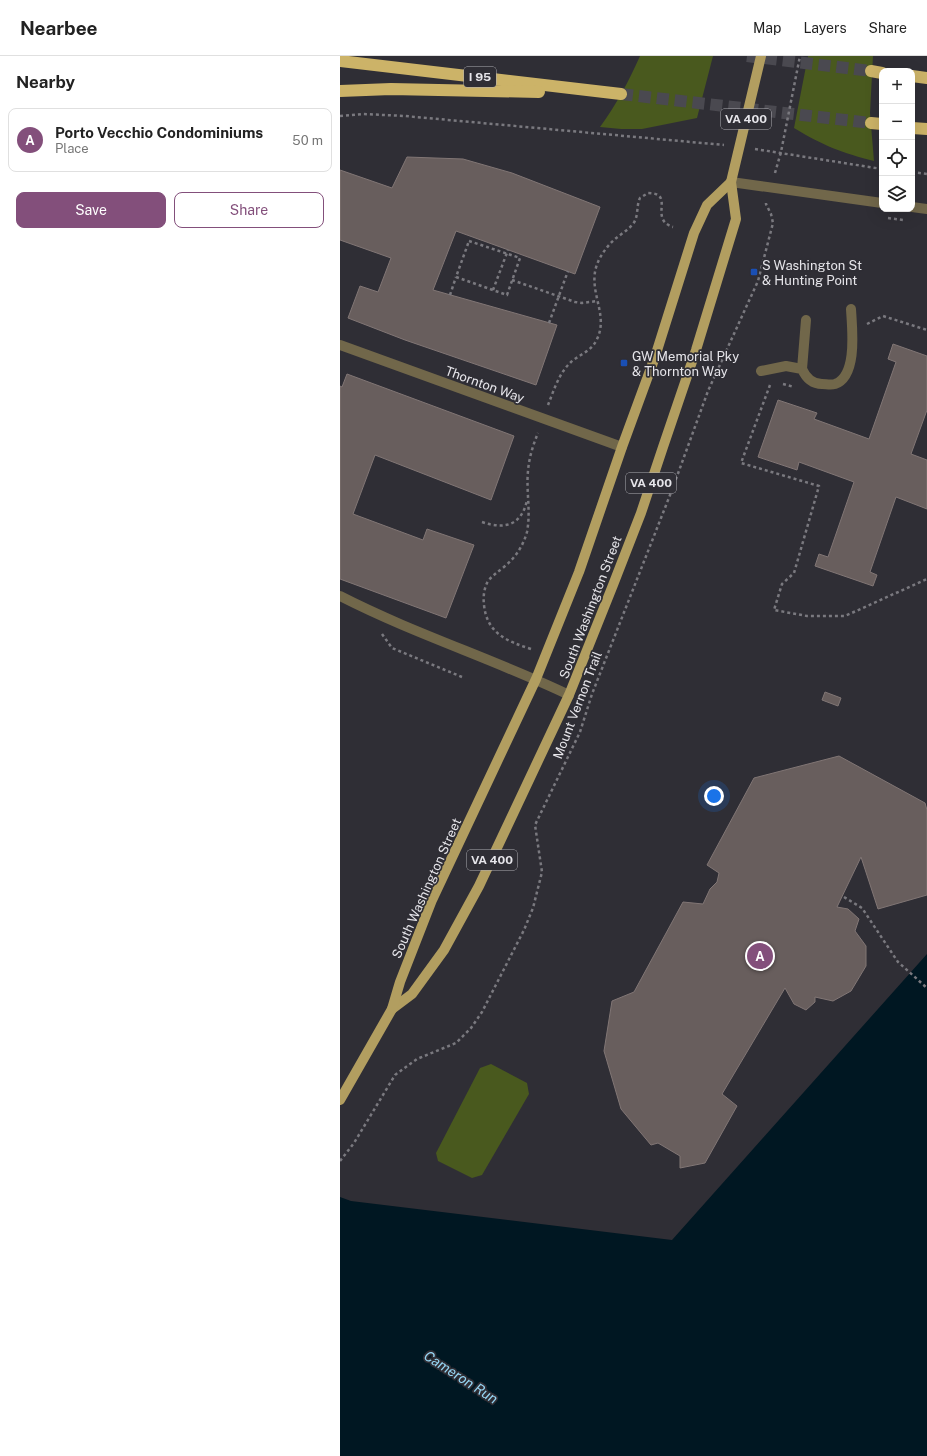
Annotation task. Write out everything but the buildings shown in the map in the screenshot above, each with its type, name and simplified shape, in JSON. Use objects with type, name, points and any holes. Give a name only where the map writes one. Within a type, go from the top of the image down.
[{"type":"highway","name":"I 95","points":[[340,61],[621,94],[391,88],[340,91]]},
{"type":"highway","points":[[915,76],[927,78]]},
{"type":"highway","points":[[915,128],[927,129]]},
{"type":"main road","name":"South Washington Street","points":[[392,1009],[412,994],[444,950],[479,886],[569,695],[641,513],[696,350],[736,219],[731,182],[761,56]]},
{"type":"main road","name":"South Washington Street","points":[[340,1100],[392,1009],[400,982],[432,900],[536,679],[579,572],[622,447],[655,358],[694,233],[707,205],[731,182]]},
{"type":"street","points":[[731,182],[879,203]]},
{"type":"street","points":[[915,207],[927,208]]},
{"type":"street","points":[[806,320],[802,368],[805,376],[815,384],[833,384],[842,379],[848,372],[852,355],[851,309]]},
{"type":"street","name":"Thornton Way","points":[[340,345],[622,447]]},
{"type":"street","points":[[761,371],[786,366],[802,368]]},
{"type":"street","points":[[340,596],[371,612],[536,679],[569,695]]},
{"type":"path","points":[[776,170],[800,56]]},
{"type":"path","points":[[340,116],[363,114],[412,117],[706,142]]},
{"type":"path","points":[[767,150],[879,168]]},
{"type":"path","points":[[915,172],[927,174]]},
{"type":"path","points":[[548,405],[564,370],[591,348],[596,341],[601,325],[601,314],[594,282],[595,270],[602,253],[636,220],[638,202],[640,198],[648,193],[656,194],[662,200],[661,215],[663,222],[673,227]]},
{"type":"path","name":"Mount Vernon Trail","points":[[340,1161],[354,1143],[395,1075],[417,1060],[456,1043],[471,1028],[482,1012],[524,930],[533,908],[542,872],[535,825],[580,732],[594,688],[672,490],[708,390],[758,282],[773,223],[771,214],[766,204]]},
{"type":"path","points":[[450,295],[456,277],[469,241],[520,258],[507,295],[456,277]]},
{"type":"path","points":[[493,290],[508,250]]},
{"type":"path","points":[[549,323],[568,271]]},
{"type":"path","points":[[512,280],[582,304],[597,301]]},
{"type":"path","points":[[865,325],[883,316],[927,330]]},
{"type":"path","points":[[771,382],[741,463],[819,486],[794,574],[782,584],[774,610],[807,616],[845,616],[927,579]]},
{"type":"path","points":[[778,383],[798,388]]},
{"type":"path","points":[[531,650],[508,640],[493,629],[486,616],[483,601],[487,582],[519,552],[523,543],[529,520],[529,460],[539,429]]},
{"type":"path","points":[[482,522],[497,526],[506,526],[516,521],[523,513],[528,496]]},
{"type":"path","points":[[381,632],[392,648],[462,677]]},
{"type":"path","points":[[844,897],[862,908],[898,962],[927,988]]},
{"type":"green space","points":[[640,56],[713,56],[697,118],[642,129],[600,127],[622,93]]},
{"type":"green space","points":[[808,56],[873,56],[870,113],[874,161],[832,148],[794,128]]},
{"type":"green space","points":[[491,1064],[527,1083],[529,1094],[482,1175],[472,1178],[438,1161],[436,1153],[480,1068]]},
{"type":"water","name":"Cameron Run","points":[[927,954],[927,1456],[340,1456],[340,1197],[351,1201],[672,1240]]},
{"type":"tunnel","points":[[747,56],[871,71]]},
{"type":"tunnel","points":[[621,94],[871,123]]},
{"type":"place","name":"S Washington St & Hunting Point","points":[[754,272]]},
{"type":"place","name":"GW Memorial Pky & Thornton Way","points":[[624,363]]},
{"type":"place","name":"Porto Vecchio Condominiums","points":[[760,956]]}]
